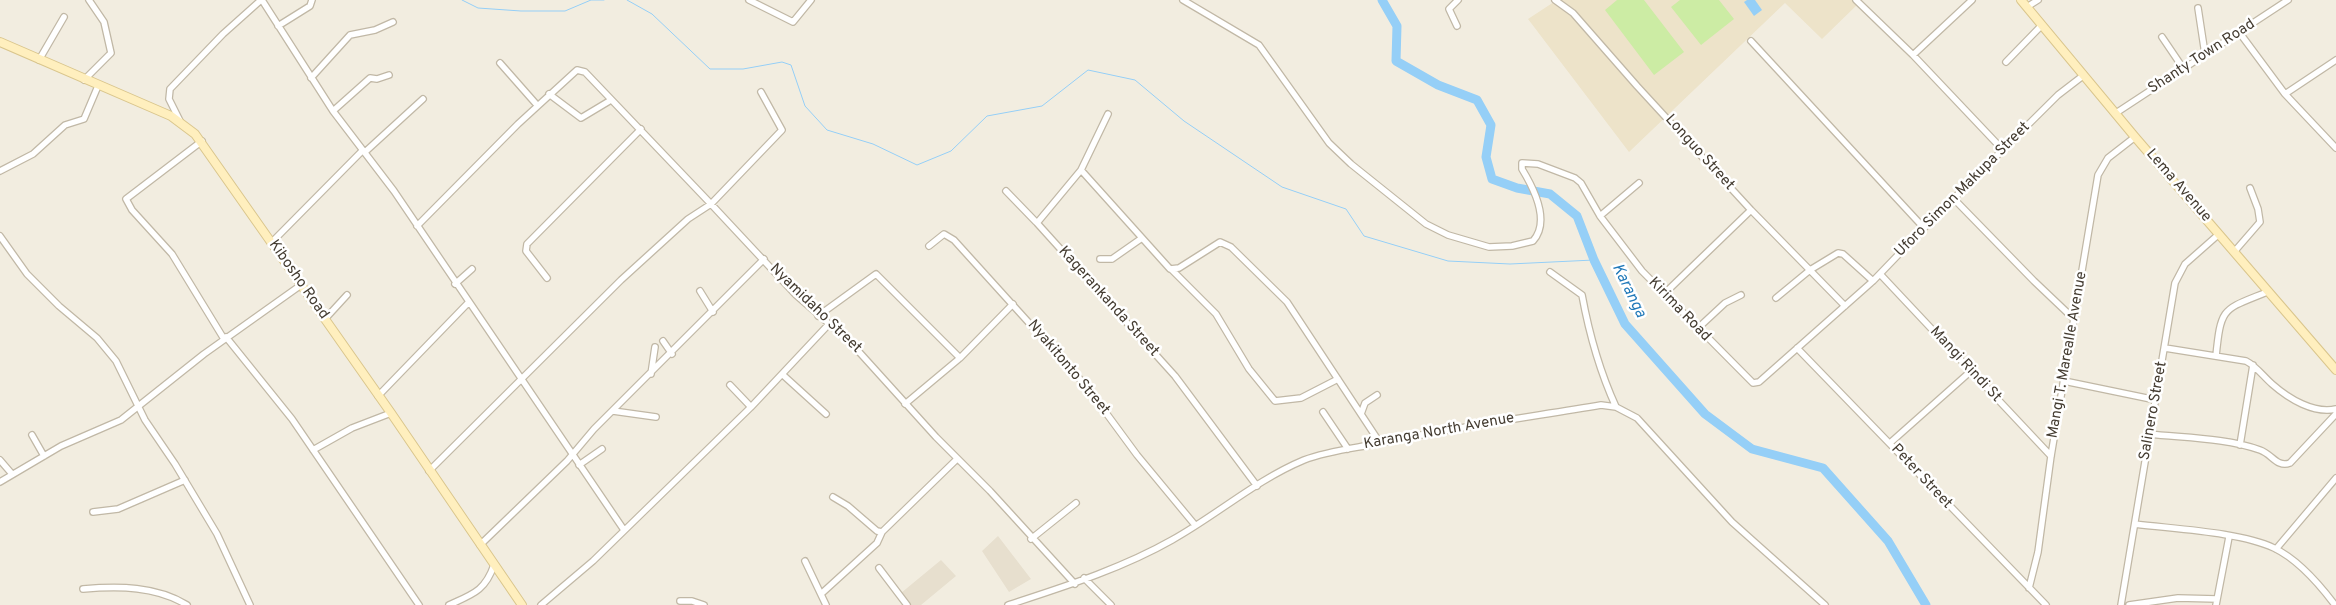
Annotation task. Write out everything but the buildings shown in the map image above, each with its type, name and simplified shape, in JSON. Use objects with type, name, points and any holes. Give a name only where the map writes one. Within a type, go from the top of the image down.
[{"type":"street","points":[[84,80],[111,53],[104,22],[89,0]]},
{"type":"street","points":[[180,120],[169,98],[170,89],[223,34],[261,0],[310,78],[417,226],[624,530]]},
{"type":"street","points":[[278,26],[308,8],[312,0]]},
{"type":"street","points":[[748,0],[793,22],[811,0]]},
{"type":"street","name":"Kirima Road","points":[[1183,0],[1259,45],[1329,143],[1351,164],[1426,224],[1448,235],[1489,247],[1527,243],[1536,237],[1539,229],[1537,199],[1522,169],[1522,163],[1538,164],[1575,178],[1586,189],[1600,216],[1618,242],[1697,329],[1753,383],[1759,382],[1797,348]]},
{"type":"street","points":[[1457,26],[1449,9],[1458,0]]},
{"type":"street","name":"Longuo Street","points":[[1555,0],[1573,13],[1636,86],[1751,210],[1845,306]]},
{"type":"street","points":[[1856,0],[1913,55],[2002,150]]},
{"type":"street","points":[[1913,55],[1971,0]]},
{"type":"street","name":"Lema Avenue","points":[[2021,0],[2135,137],[2336,370]]},
{"type":"street","points":[[2027,7],[2038,0]]},
{"type":"street","name":"Shanty Town Road","points":[[2116,113],[2288,0]]},
{"type":"street","points":[[2198,8],[2205,54]]},
{"type":"street","points":[[39,60],[64,17]]},
{"type":"street","points":[[310,78],[350,35],[375,30],[393,22]]},
{"type":"street","points":[[2006,62],[2042,25]]},
{"type":"street","points":[[2239,32],[2284,94],[2336,148]]},
{"type":"street","points":[[2162,37],[2183,68]]},
{"type":"street","points":[[1751,41],[1924,228]]},
{"type":"street","name":"Kibosho Road","points":[[0,42],[180,120],[202,141],[522,605]]},
{"type":"street","points":[[2284,94],[2336,60]]},
{"type":"street","points":[[500,63],[537,105]]},
{"type":"street","name":"Nyamidaho Street","points":[[549,94],[578,69],[585,72],[818,316],[851,343],[905,404],[1002,504],[1075,584]]},
{"type":"street","points":[[333,111],[370,78],[377,79],[389,75]]},
{"type":"street","name":"Uforo Simon Makupa Street","points":[[1797,348],[1873,281],[1953,198],[2058,95],[2084,75]]},
{"type":"street","points":[[0,171],[33,154],[65,125],[84,120],[98,86]]},
{"type":"street","points":[[429,471],[621,280],[688,220],[711,204],[782,130],[761,92]]},
{"type":"street","points":[[417,226],[549,94],[582,118],[611,100]]},
{"type":"street","points":[[272,242],[364,151],[423,100]]},
{"type":"street","points":[[1036,222],[1081,170],[1108,114]]},
{"type":"street","points":[[546,278],[526,247],[641,129]]},
{"type":"street","name":"Mangi T. Marealle Avenue","points":[[2029,588],[2038,552],[2050,456],[2098,175],[2108,158],[2135,137]]},
{"type":"street","points":[[202,141],[126,199],[132,210],[172,254],[225,338],[292,419],[419,605]]},
{"type":"street","points":[[1081,170],[1167,266],[1216,314],[1249,369],[1275,401],[1301,398],[1338,379]]},
{"type":"street","points":[[1600,216],[1639,183]]},
{"type":"street","points":[[2234,252],[2258,228],[2260,222],[2258,209],[2250,188]]},
{"type":"street","name":"Kagerankanda Street","points":[[1006,191],[1114,307],[1136,336],[1175,376],[1257,486]]},
{"type":"street","points":[[1953,198],[2034,281],[2074,318]]},
{"type":"street","points":[[1664,294],[1751,210]]},
{"type":"street","name":"Nyakitonto Street","points":[[929,246],[942,235],[947,234],[1014,304],[1087,387],[1138,455],[1195,525]]},
{"type":"street","name":"Salinero Street","points":[[2121,605],[2165,348],[2171,297],[2181,270],[2219,234]]},
{"type":"street","points":[[0,236],[27,274],[108,350],[123,375],[138,408],[185,480],[217,534],[250,605]]},
{"type":"street","points":[[1100,259],[1112,259],[1142,238]]},
{"type":"street","points":[[1172,270],[1179,268],[1215,244],[1220,242],[1227,244],[1286,302],[1380,443]]},
{"type":"street","points":[[1776,298],[1831,255],[1840,253],[1873,281]]},
{"type":"street","points":[[480,546],[764,259]]},
{"type":"street","points":[[455,284],[472,269]]},
{"type":"street","points":[[1550,272],[1582,295],[1585,315],[1604,381],[1616,407]]},
{"type":"street","points":[[818,316],[876,274],[960,358]]},
{"type":"street","name":"Mangi Rindi St","points":[[1880,274],[2050,456]]},
{"type":"street","points":[[0,482],[76,439],[114,424],[138,408],[225,338],[301,285]]},
{"type":"street","points":[[700,291],[713,312]]},
{"type":"street","points":[[2216,356],[2220,324],[2224,313],[2230,308],[2267,292]]},
{"type":"street","points":[[325,319],[347,295]]},
{"type":"street","points":[[1697,329],[1725,303],[1741,295]]},
{"type":"street","points":[[378,396],[468,303]]},
{"type":"street","points":[[905,404],[960,358],[1014,304]]},
{"type":"street","points":[[541,605],[593,561],[751,407],[829,324]]},
{"type":"street","points":[[663,340],[672,354]]},
{"type":"street","points":[[651,374],[655,347]]},
{"type":"street","name":"Peter Street","points":[[1797,348],[2046,605]]},
{"type":"street","points":[[2165,348],[2216,356],[2253,365],[2275,387],[2304,405],[2319,411],[2336,409]]},
{"type":"street","points":[[2240,445],[2253,365]]},
{"type":"street","points":[[1890,443],[1971,370]]},
{"type":"street","points":[[783,375],[826,414]]},
{"type":"street","points":[[2064,381],[2156,400]]},
{"type":"street","points":[[730,385],[751,407]]},
{"type":"street","points":[[1361,414],[1365,403],[1377,395]]},
{"type":"street","name":"Karanga North Avenue","points":[[1008,605],[1075,584],[1084,578],[1123,564],[1153,550],[1257,486],[1306,460],[1380,443],[1601,405],[1616,407],[1637,418],[1732,522],[1825,605]]},
{"type":"street","points":[[614,411],[656,417]]},
{"type":"street","points":[[1323,412],[1348,449]]},
{"type":"street","points":[[313,450],[352,428],[391,413]]},
{"type":"street","points":[[2149,434],[2240,445],[2263,451],[2278,463],[2286,465],[2336,414]]},
{"type":"street","points":[[32,435],[44,456]]},
{"type":"street","points":[[579,465],[602,450]]},
{"type":"street","points":[[821,594],[877,543],[882,532],[957,459]]},
{"type":"street","points":[[0,460],[12,474]]},
{"type":"street","points":[[2276,549],[2336,478]]},
{"type":"street","points":[[93,512],[118,509],[185,480]]},
{"type":"street","points":[[833,496],[848,506],[877,531],[882,532]]},
{"type":"street","points":[[1031,538],[1076,502]]},
{"type":"street","points":[[2135,524],[2229,537],[2276,549],[2314,581],[2335,605]]},
{"type":"street","points":[[2129,605],[2178,598],[2216,602],[2229,537]]},
{"type":"street","points":[[805,561],[826,605]]},
{"type":"street","points":[[449,605],[471,595],[484,586],[494,565]]},
{"type":"street","points":[[879,568],[907,605]]},
{"type":"street","points":[[1084,578],[1110,605]]},
{"type":"street","points":[[83,589],[127,587],[157,592],[188,605]]},
{"type":"street","points":[[680,602],[704,605]]},
{"type":"shaded area","points":[[1557,0],[1857,0],[1859,3],[1822,39],[1785,3],[1629,152],[1528,19]]},
{"type":"shaded area","points":[[998,536],[1031,579],[1009,592],[982,551]]},
{"type":"shaded area","points":[[941,560],[956,576],[921,605],[911,605],[901,593]]},
{"type":"green space","points":[[1617,0],[1644,0],[1684,52],[1654,75],[1605,10]]},
{"type":"green space","points":[[1680,0],[1719,0],[1734,19],[1701,45],[1671,7]]},
{"type":"water","points":[[1755,0],[1762,10],[1754,16],[1744,2]]},
{"type":"waterway","points":[[462,0],[478,8],[521,11],[565,11],[591,0],[604,0]]},
{"type":"waterway","points":[[627,0],[652,14],[710,69],[743,69],[782,62],[791,65],[805,106],[827,130],[873,144],[917,165],[951,151],[987,116],[1042,106],[1088,70],[1135,80],[1184,121],[1282,187],[1346,209],[1364,236],[1448,261],[1510,264],[1594,260]]},
{"type":"waterway","name":"Karanga","points":[[1382,0],[1397,26],[1396,61],[1438,85],[1477,100],[1491,125],[1486,157],[1492,179],[1517,188],[1550,194],[1577,216],[1594,260],[1625,324],[1705,414],[1752,449],[1823,468],[1888,541],[1926,605]]}]
